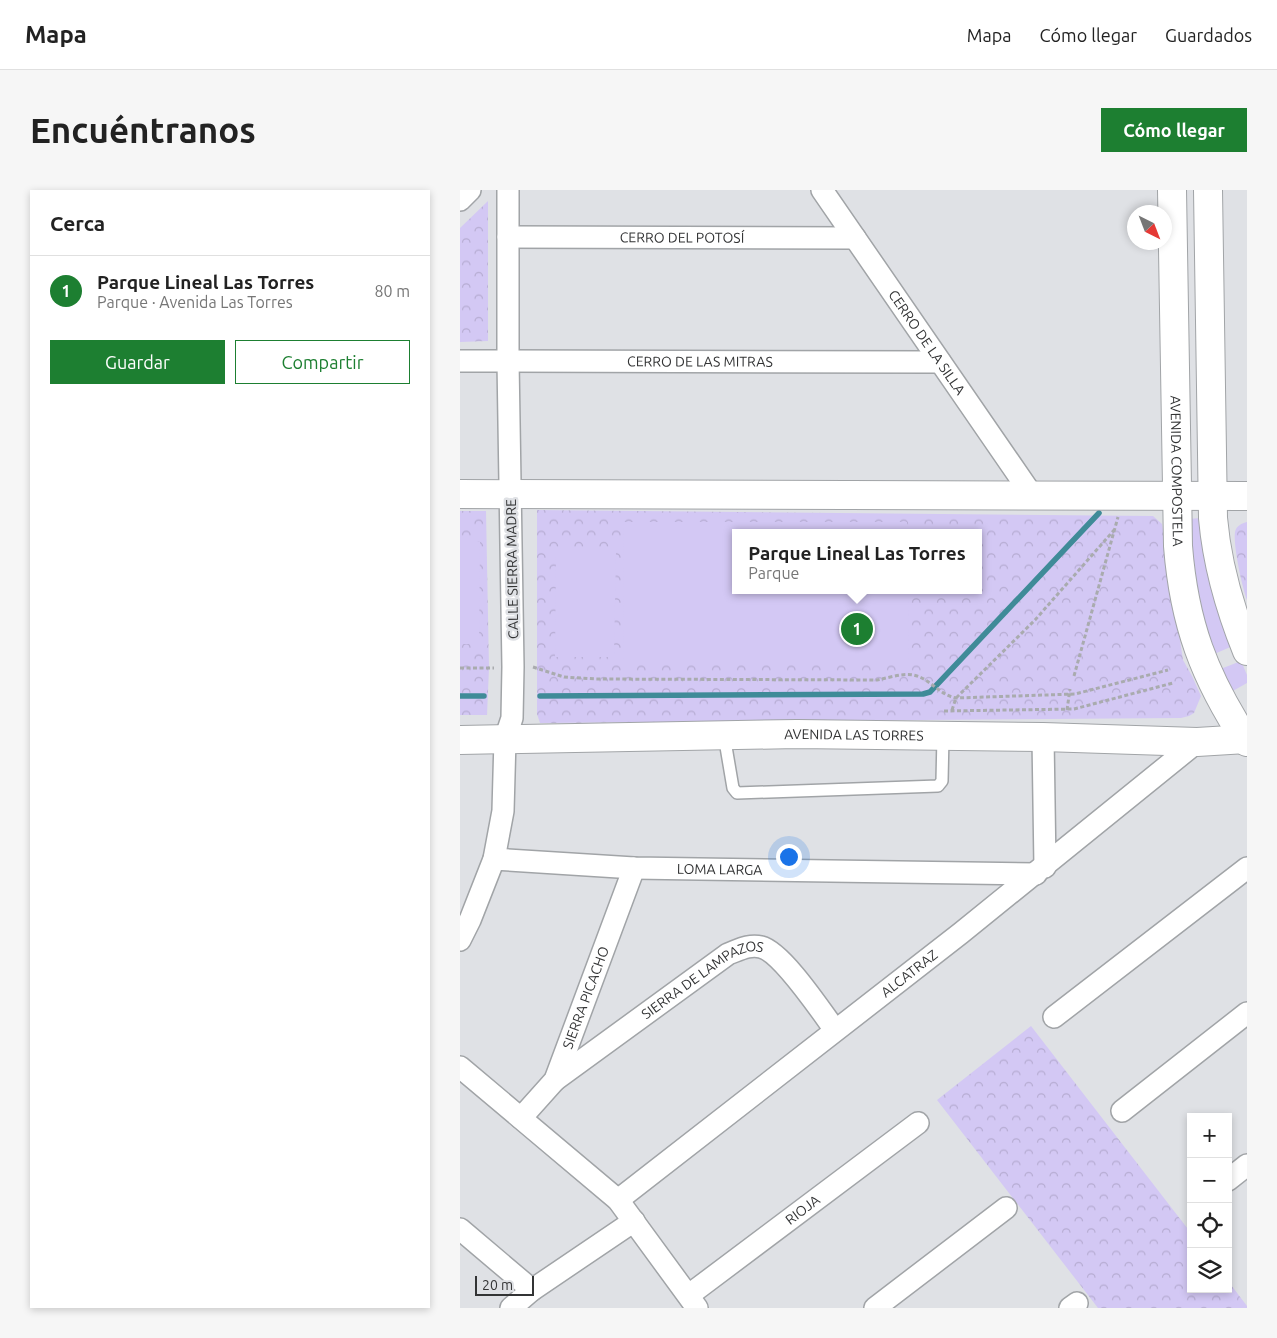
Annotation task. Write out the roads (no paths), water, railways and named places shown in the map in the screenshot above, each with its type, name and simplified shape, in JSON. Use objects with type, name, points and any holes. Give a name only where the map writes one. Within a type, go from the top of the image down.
[{"type":"street","points":[[460,200],[470,190]]},
{"type":"street","name":"CALLE SIERRA MADRE","points":[[460,940],[494,859],[503,812],[505,739],[512,718],[508,190]]},
{"type":"street","name":"CERRO DE LA SILLA","points":[[822,190],[1032,495]]},
{"type":"street","name":"AVENIDA COMPOSTELA","points":[[1172,190],[1180,564],[1185,599],[1194,637],[1204,665],[1246,740]]},
{"type":"street","points":[[1208,190],[1214,534],[1220,565],[1247,651]]},
{"type":"street","name":"CERRO DEL POTOSÍ","points":[[508,237],[855,238]]},
{"type":"street","name":"CERRO DE LAS MITRAS","points":[[460,361],[940,362]]},
{"type":"street","points":[[460,494],[1247,496]]},
{"type":"street","name":"AVENIDA LAS TORRES","points":[[460,740],[797,734],[1043,737],[1197,742],[1246,740]]},
{"type":"street","points":[[1040,870],[1043,737]]},
{"type":"street","name":"ALCATRAZ","points":[[618,1200],[1040,870],[1197,742]]},
{"type":"street","name":"LOMA LARGA","points":[[494,859],[634,868],[1040,870]]},
{"type":"street","name":"SIERRA PICACHO","points":[[521,1118],[554,1080],[634,868]]},
{"type":"street","points":[[1054,1018],[1247,868]]},
{"type":"street","name":"SIERRA DE LAMPAZOS","points":[[554,1080],[728,954],[746,947],[762,947],[774,954],[787,967],[836,1030]]},
{"type":"street","points":[[1122,1111],[1247,1013]]},
{"type":"street","points":[[460,1067],[618,1200],[693,1302]]},
{"type":"street","name":"RIOJA","points":[[693,1302],[918,1124]]},
{"type":"street","points":[[1232,1177],[1247,1165]]},
{"type":"street","points":[[875,1308],[1006,1208]]},
{"type":"street","points":[[511,1308],[532,1290],[634,1221]]},
{"type":"street","points":[[460,1229],[532,1290]]},
{"type":"lane","points":[[724,735],[733,788],[738,792],[938,786],[942,782],[943,736]]},
{"type":"waterway","points":[[540,696],[923,694],[930,692],[1099,513]]},
{"type":"waterway","points":[[460,696],[484,696]]},
{"type":"place","name":"Parque Lineal Las Torres","points":[[857,629]]}]
